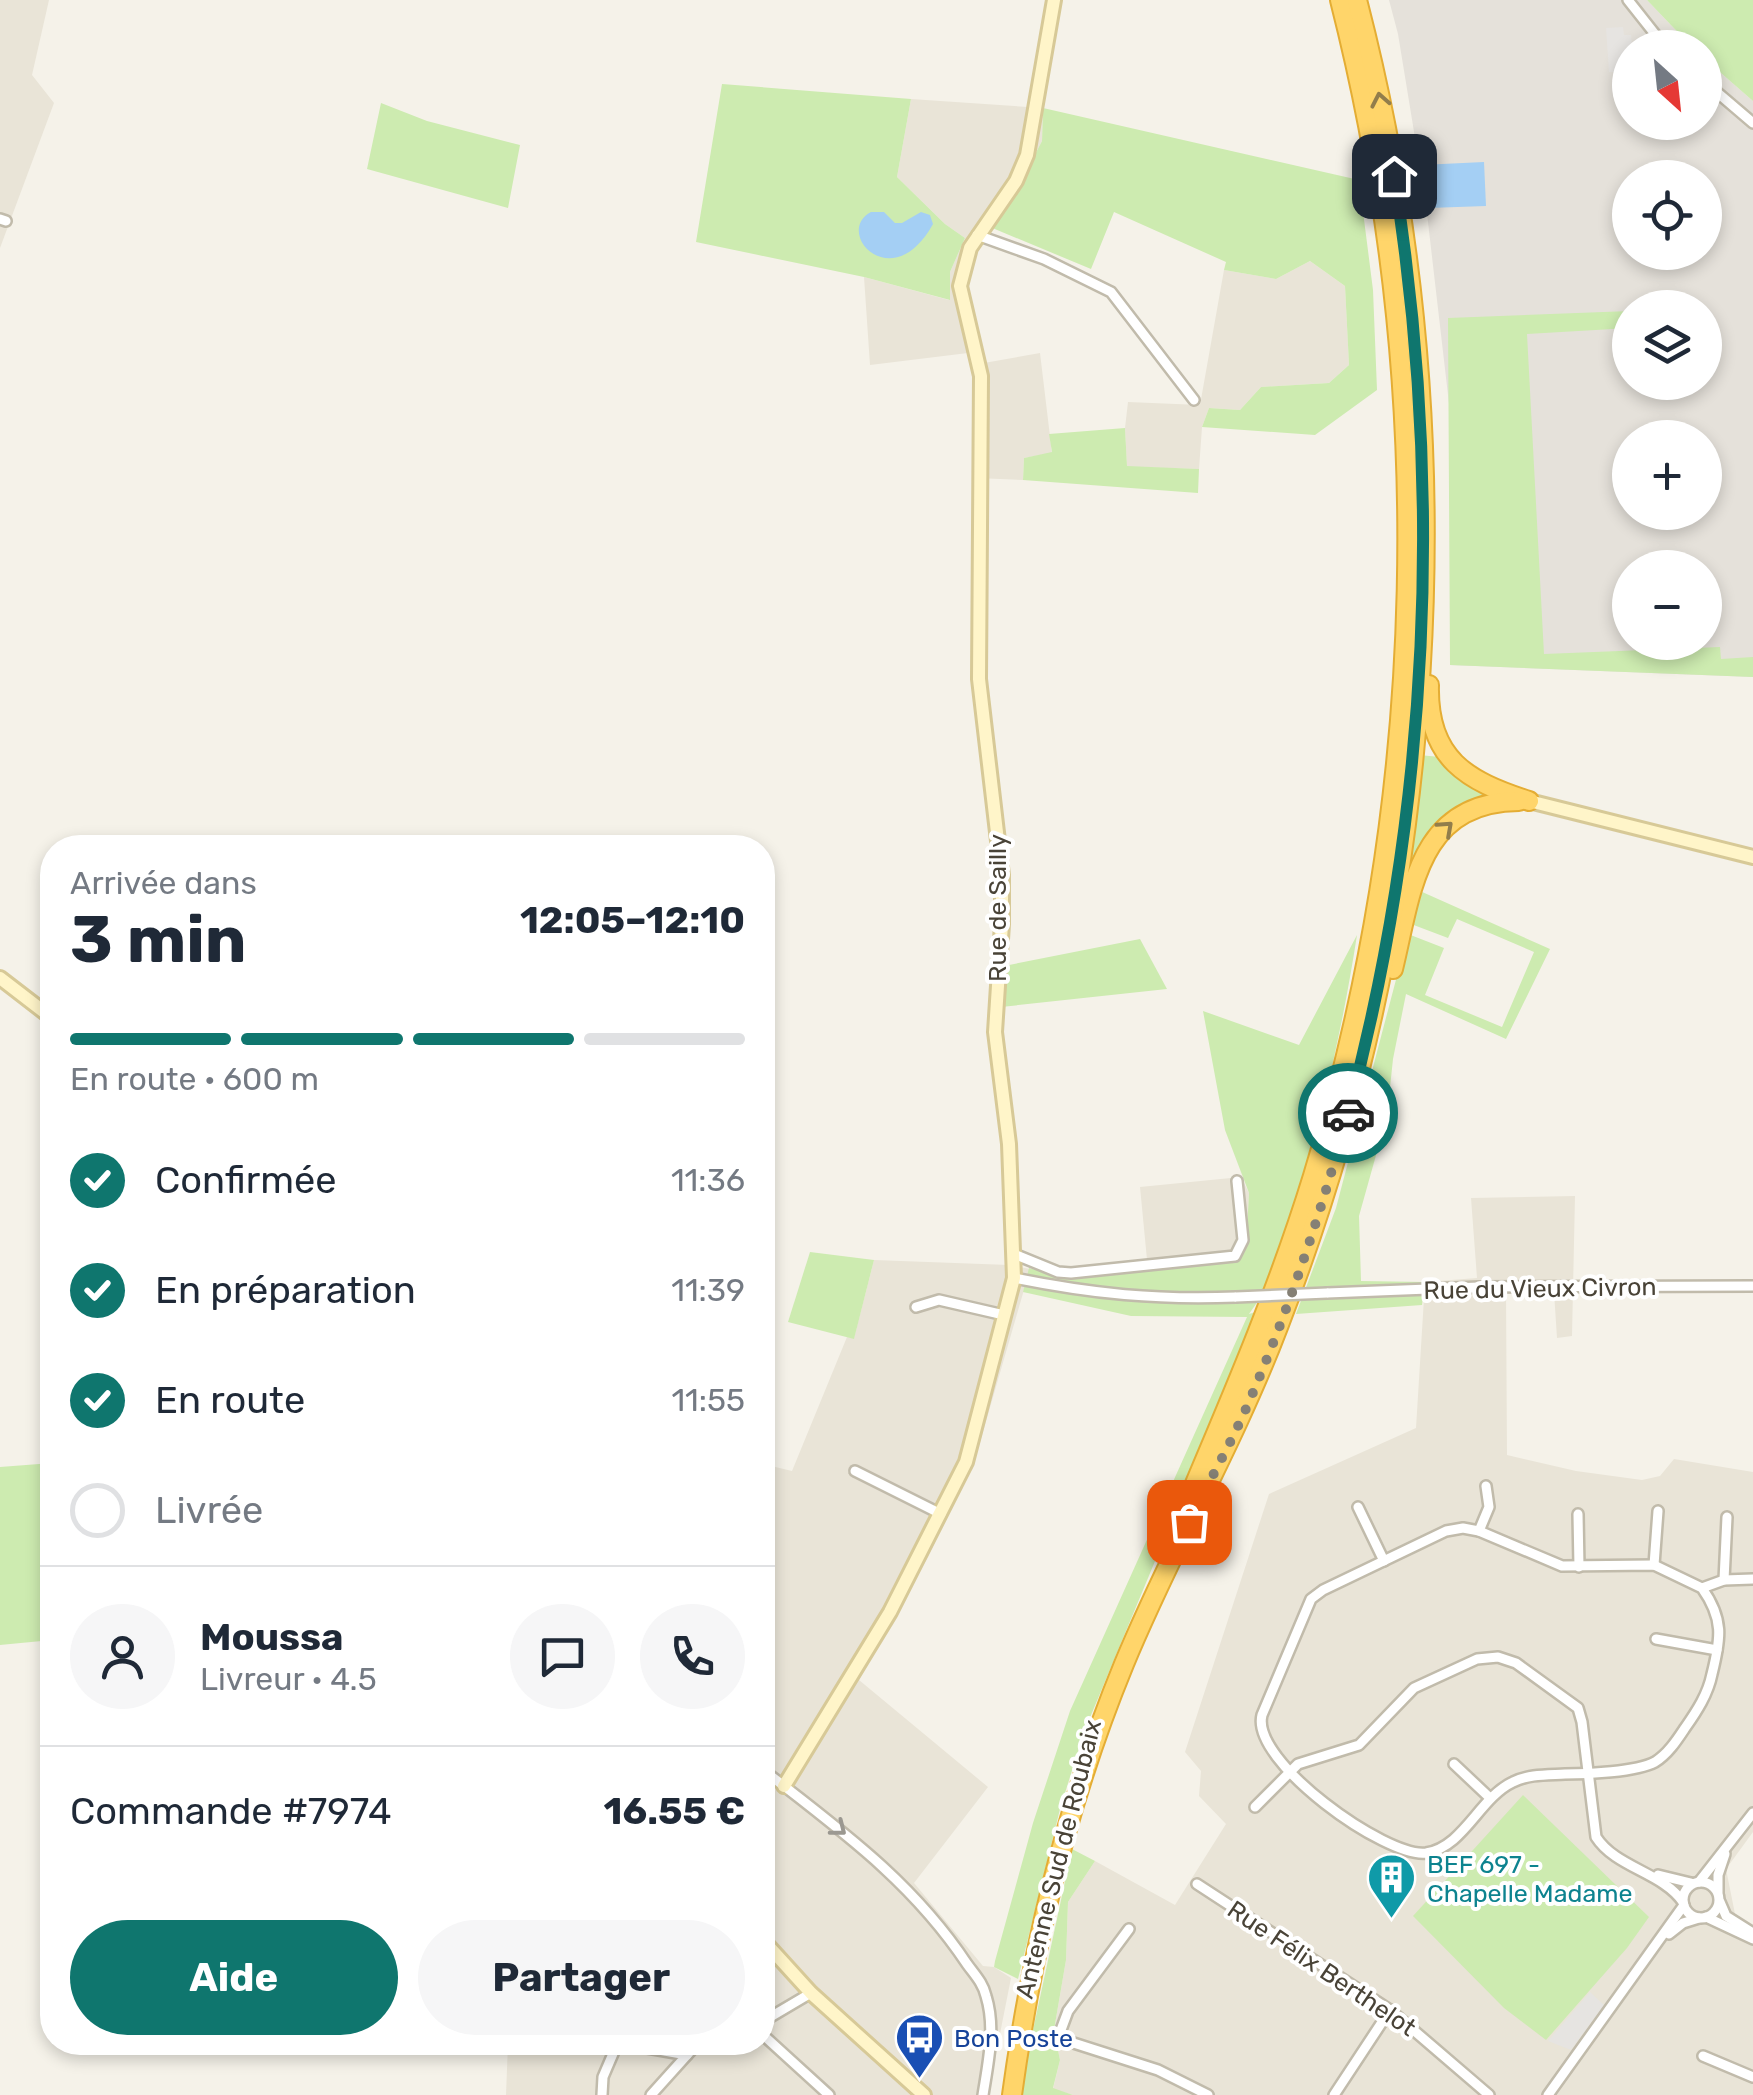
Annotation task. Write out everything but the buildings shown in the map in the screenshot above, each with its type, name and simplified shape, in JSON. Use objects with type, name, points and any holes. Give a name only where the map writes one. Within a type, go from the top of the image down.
[{"type":"highway","name":"Antenne Sud de Roubaix","points":[[1008,2095],[1035,1926],[1078,1766],[1112,1671],[1252,1347],[1301,1214],[1348,1046],[1383,868],[1404,662],[1406,437],[1386,231],[1360,82],[1340,0]]},
{"type":"highway","name":"Antenne Sud de Roubaix","points":[[1008,2095],[1045,1918],[1089,1760],[1129,1652],[1244,1412],[1280,1322],[1327,1187],[1364,1050],[1393,908],[1410,786],[1420,664],[1424,509],[1420,398],[1404,244],[1379,95],[1357,0]]},
{"type":"highway","points":[[1424,509],[1433,555],[1429,702],[1435,731],[1450,759],[1467,776],[1529,801]]},
{"type":"highway","points":[[1364,1050],[1382,1012],[1417,872],[1428,846],[1445,826],[1474,808],[1529,801]]},
{"type":"street","name":"Rue de Sailly","points":[[784,1786],[880,1630],[970,1452],[1014,1278],[1009,1144],[995,1032],[1002,924],[1000,851],[979,679],[981,376],[960,286],[964,262],[977,235],[1022,169],[1034,124],[1054,0]]},
{"type":"street","points":[[1628,0],[1652,30]]},
{"type":"street","points":[[1722,97],[1753,123]]},
{"type":"street","points":[[977,235],[1044,259],[1112,292],[1194,400]]},
{"type":"street","points":[[1529,801],[1753,856]]},
{"type":"street","points":[[0,978],[40,1009]]},
{"type":"street","points":[[1014,1254],[1058,1272],[1071,1273],[1236,1256],[1243,1240],[1236,1180]]},
{"type":"street","name":"Rue du Vieux Civron","points":[[1014,1278],[1138,1298],[1478,1287],[1753,1286]]},
{"type":"street","points":[[916,1307],[939,1300],[1004,1316]]},
{"type":"street","points":[[855,1472],[941,1514]]},
{"type":"street","points":[[1480,1531],[1489,1507],[1486,1486]]},
{"type":"street","points":[[1358,1507],[1384,1561]]},
{"type":"street","points":[[1654,1565],[1658,1511]]},
{"type":"street","points":[[1578,1514],[1580,1567]]},
{"type":"street","points":[[1724,1580],[1727,1517]]},
{"type":"street","points":[[1454,1529],[1480,1531],[1554,1563],[1580,1567],[1654,1565],[1702,1588],[1719,1617],[1717,1650],[1703,1700],[1663,1756],[1647,1765],[1527,1776],[1490,1798],[1444,1846],[1406,1852],[1363,1828],[1287,1774],[1264,1740],[1260,1724],[1307,1605],[1323,1590],[1454,1529]]},
{"type":"street","points":[[1702,1588],[1724,1580],[1753,1579]]},
{"type":"street","points":[[1656,1640],[1717,1650]]},
{"type":"street","points":[[1255,1807],[1287,1774],[1309,1759],[1358,1746],[1414,1688],[1487,1656],[1516,1662],[1578,1708],[1596,1837],[1608,1850],[1674,1890],[1692,1916],[1753,1936]]},
{"type":"street","points":[[1454,1764],[1490,1798]]},
{"type":"street","points":[[775,1779],[886,1867],[943,1930],[977,1976],[986,1992],[991,2026],[984,2095]]},
{"type":"street","points":[[1548,2095],[1651,1955],[1683,1904],[1686,1889],[1697,1882],[1753,1813]]},
{"type":"street","points":[[1651,1955],[1678,1926],[1715,1912],[1720,1867],[1734,1837]]},
{"type":"street","points":[[1628,1862],[1678,1882],[1712,1886],[1726,1916],[1753,1936]]},
{"type":"street","name":"Rue Félix Berthelot","points":[[1196,1884],[1390,2010],[1490,2095]]},
{"type":"street","points":[[1129,1929],[1065,2015],[1058,2038],[1158,2070],[1208,2095]]},
{"type":"street","points":[[775,1953],[810,1992],[924,2095]]},
{"type":"street","points":[[775,2014],[810,1992]]},
{"type":"street","points":[[1334,2095],[1390,2010]]},
{"type":"street","points":[[775,2046],[829,2095]]},
{"type":"street","points":[[602,2095],[603,2078],[613,2055]]},
{"type":"street","points":[[651,2095],[687,2055]]},
{"type":"street","points":[[1703,2056],[1753,2077]]},
{"type":"shaded area","points":[[0,0],[49,0],[32,75],[54,103],[0,248]]},
{"type":"shaded area","points":[[1389,0],[1647,0],[1676,30],[1612,30],[1612,140],[1722,140],[1722,74],[1753,101],[1753,677],[1450,665],[1453,438],[1426,205]]},
{"type":"shaded area","points":[[1623,27],[1612,30],[1612,72],[1609,72],[1606,28]]},
{"type":"shaded area","points":[[911,99],[1043,108],[1042,141],[1015,193],[971,257],[964,278],[984,363],[1040,353],[1052,453],[1024,458],[1023,480],[976,478],[977,388],[968,353],[870,365],[864,277],[949,300],[950,272],[965,238],[897,177]]},
{"type":"shaded area","points":[[1310,261],[1345,286],[1349,365],[1329,383],[1261,387],[1240,410],[1209,408],[1202,427],[1199,469],[1127,467],[1128,402],[1200,405],[1224,270],[1276,279]]},
{"type":"shaded area","points":[[1241,1177],[1249,1193],[1246,1248],[1238,1260],[1148,1270],[1140,1187]]},
{"type":"shaded area","points":[[1575,1196],[1572,1336],[1557,1338],[1554,1292],[1506,1293],[1507,1455],[1576,1471],[1642,1480],[1660,1476],[1674,1459],[1753,1472],[1753,1832],[1726,1869],[1736,1919],[1753,1927],[1753,2095],[1073,2095],[1053,2089],[1060,2060],[1054,2030],[1066,1960],[1068,1902],[1095,1861],[1175,1905],[1226,1824],[1199,1796],[1201,1771],[1185,1752],[1269,1494],[1416,1428],[1425,1282],[1477,1278],[1471,1198]]},
{"type":"shaded area","points":[[874,1260],[1030,1269],[976,1456],[928,1557],[859,1680],[988,1787],[914,1883],[983,1966],[994,1967],[1011,1978],[996,2054],[985,2055],[976,2095],[506,2095],[508,2055],[775,2055],[775,1467],[792,1471],[847,1337],[854,1338]]},
{"type":"shaded area","points":[[1590,1992],[1604,2005],[1571,2050],[1548,2041]]},
{"type":"green space","points":[[1647,0],[1753,0],[1753,101],[1722,74],[1722,30],[1676,30]]},
{"type":"green space","points":[[722,84],[911,99],[897,177],[965,238],[950,272],[950,300],[864,277],[696,242]]},
{"type":"green space","points":[[381,103],[427,121],[520,145],[508,208],[367,169]]},
{"type":"green space","points":[[1043,108],[1359,180],[1373,290],[1377,390],[1315,435],[1202,427],[1209,408],[1240,410],[1261,387],[1329,383],[1349,365],[1345,286],[1310,261],[1276,279],[1224,270],[1226,262],[1114,212],[1091,269],[990,227],[1015,193],[1042,141]]},
{"type":"green space","points":[[1612,312],[1612,329],[1527,334],[1544,654],[1612,651],[1612,660],[1753,657],[1753,677],[1450,665],[1448,318]]},
{"type":"green space","points":[[1125,428],[1127,466],[1199,469],[1198,493],[1023,480],[1024,458],[1052,452],[1049,434]]},
{"type":"green space","points":[[1419,755],[1440,757],[1460,779],[1491,794],[1491,799],[1468,805],[1407,885],[1403,885]]},
{"type":"green space","points":[[1420,891],[1550,949],[1506,1039],[1406,994],[1387,1116],[1359,1216],[1361,1281],[1425,1282],[1422,1305],[1296,1314],[1336,1208],[1408,934],[1444,948],[1425,995],[1502,1027],[1534,952],[1457,919],[1448,938],[1411,924]]},
{"type":"green space","points":[[1357,935],[1327,1089],[1288,1234],[1276,1267],[1249,1314],[1259,1311],[1084,1732],[1060,1809],[1018,1979],[994,1967],[995,1961],[1033,1823],[1070,1711],[1247,1317],[1131,1316],[1023,1292],[1029,1268],[1065,1278],[1238,1260],[1246,1248],[1249,1193],[1225,1130],[1203,1011],[1299,1045]]},
{"type":"green space","points":[[1140,939],[1167,989],[1001,1007],[1004,966]]},
{"type":"green space","points":[[810,1252],[874,1260],[854,1339],[788,1322]]},
{"type":"green space","points":[[40,1464],[40,1641],[0,1645],[0,1467]]},
{"type":"green space","points":[[1523,1795],[1649,1917],[1627,1948],[1546,2040],[1504,2008],[1413,1916]]},
{"type":"green space","points":[[1072,1849],[1095,1861],[1068,1902],[1066,1960],[1054,2030],[1060,2060],[1053,2088],[1073,2095],[1019,2095]]},
{"type":"water","points":[[1484,162],[1486,206],[1429,208],[1421,165]]},
{"type":"water","points":[[871,212],[884,212],[895,223],[902,223],[921,212],[930,215],[933,224],[917,246],[901,256],[885,258],[872,253],[859,233],[861,221]]},
{"type":"way so far","points":[[1189,1522],[1244,1412],[1280,1322],[1315,1226],[1348,1113]]},
{"type":"place","name":"BEF 697 - Chapelle Madame","points":[[1392,1920]]},
{"type":"place","name":"Bon Poste","points":[[919,2080]]},
{"type":"route","points":[[1348,1113],[1369,1029],[1402,848],[1424,598],[1421,420],[1415,336],[1394,176]]}]
